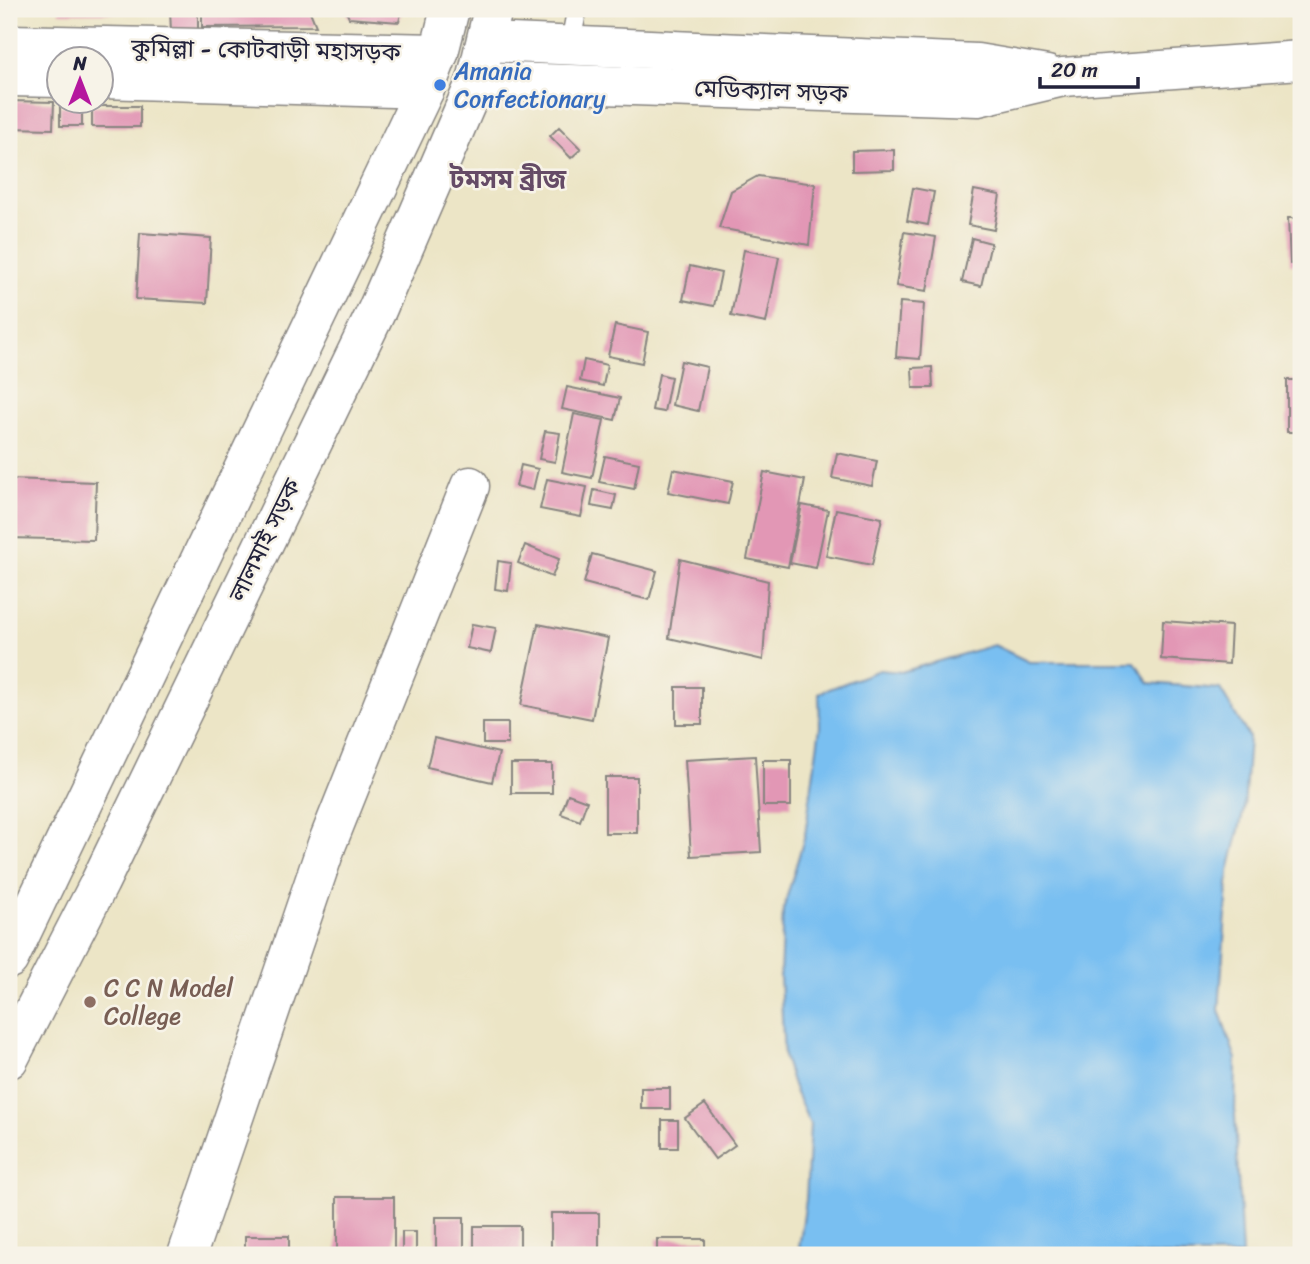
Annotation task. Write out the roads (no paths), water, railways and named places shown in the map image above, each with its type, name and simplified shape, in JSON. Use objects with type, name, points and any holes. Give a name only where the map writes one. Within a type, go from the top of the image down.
[{"type":"main road","name":"লালমাই সড়ক","points":[[9,959],[425,89],[439,53],[450,9]]},
{"type":"main road","name":"লালমাই সড়ক","points":[[9,1059],[100,882],[377,310],[476,81],[490,26]]},
{"type":"main road","name":"মেডিক্যাল সড়ক","points":[[490,26],[570,46],[726,71],[978,97],[1063,77],[1301,60]]},
{"type":"main road","name":"কুমিল্লা - কোটবাড়ী মহাসড়ক","points":[[9,44],[439,53]]},
{"type":"main road","name":"মেডিক্যাল সড়ক","points":[[476,81],[726,71]]},
{"type":"main road","points":[[9,77],[46,78]]},
{"type":"main road","name":"কুমিল্লা - কোটবাড়ী মহাসড়ক","points":[[116,79],[425,89]]},
{"type":"main road","points":[[187,1255],[327,844],[470,486]]},
{"type":"main road","points":[[56,860],[100,882]]},
{"type":"lane","points":[[570,46],[577,9]]},
{"type":"water","points":[[994,645],[1029,662],[1135,662],[1149,683],[1220,689],[1249,737],[1244,809],[1229,871],[1219,1010],[1236,1059],[1235,1115],[1242,1255],[798,1255],[806,1200],[810,1124],[784,1057],[780,976],[783,910],[805,835],[820,727],[819,693],[879,670],[901,672]]},
{"type":"place","name":"Amania Confectionary","points":[[440,85]]},
{"type":"place","name":"C C N Model College","points":[[90,1002]]},
{"type":"district","name":"টমসম ব্রীজ","points":[[508,179]]}]
